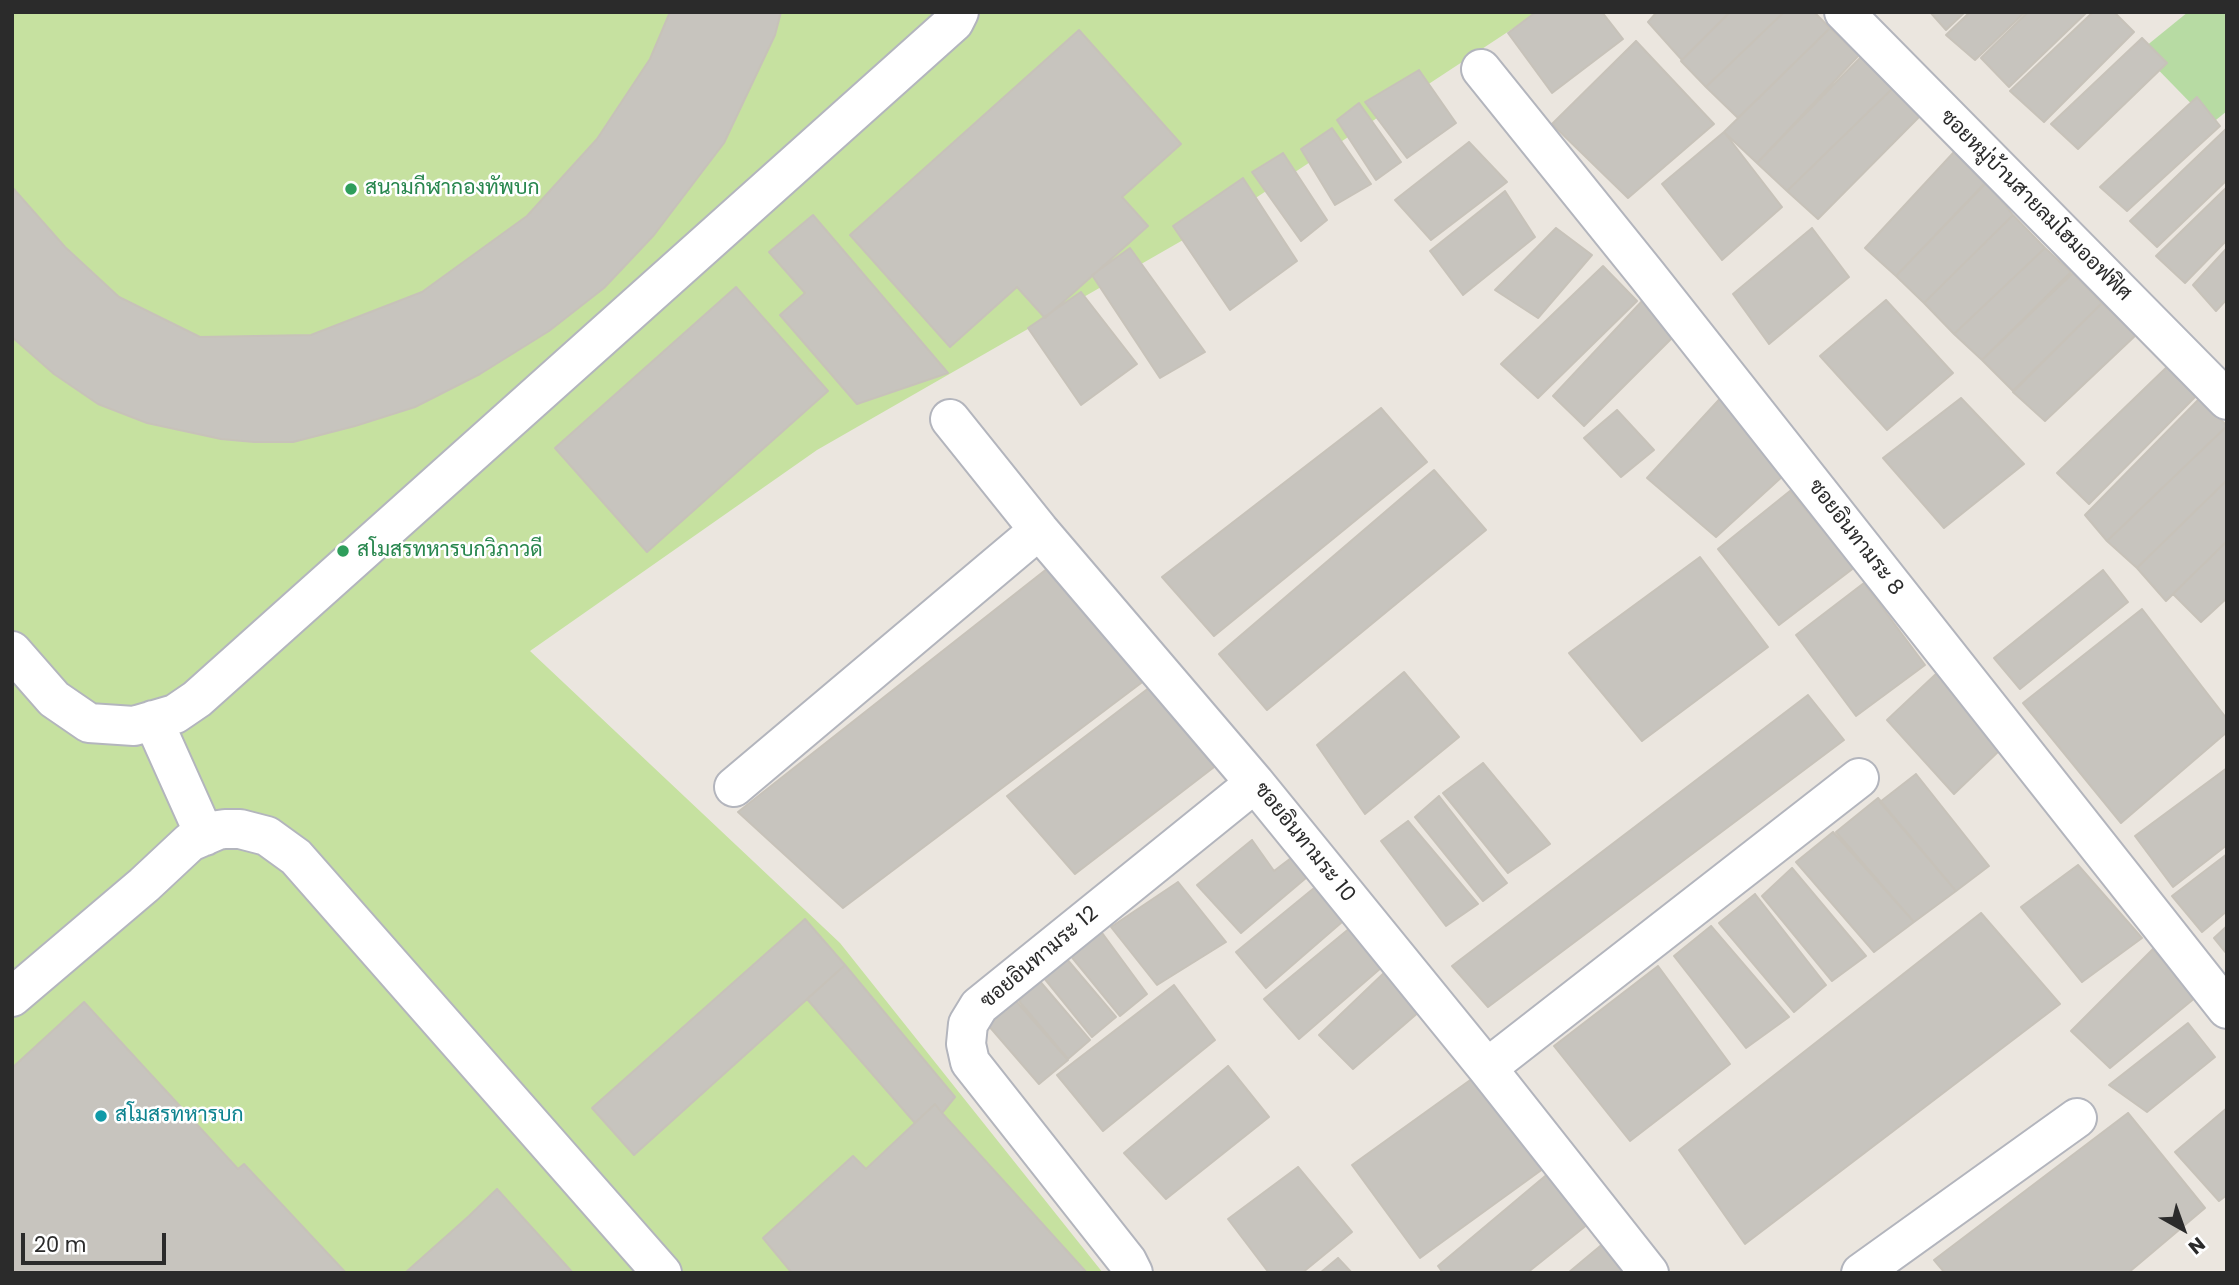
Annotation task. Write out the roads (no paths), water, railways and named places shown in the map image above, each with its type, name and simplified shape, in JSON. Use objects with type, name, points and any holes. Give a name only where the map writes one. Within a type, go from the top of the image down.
[{"type":"street","points":[[12,651],[54,699],[89,723],[134,726],[175,714],[197,699],[954,22],[959,12]]},
{"type":"street","name":"ซอยหมู่บ้านสายลมโฮมออฟฟิศ","points":[[1844,12],[2227,400]]},
{"type":"street","name":"ซอยอินทามระ 8","points":[[1481,69],[2227,1009]]},
{"type":"street","name":"ซอยอินทามระ 10","points":[[950,419],[1039,530],[1255,783],[1487,1068],[1649,1273]]},
{"type":"street","points":[[734,787],[1039,530]]},
{"type":"street","points":[[153,720],[205,836]]},
{"type":"street","points":[[1487,1068],[1859,778]]},
{"type":"street","name":"ซอยอินทามระ 12","points":[[1133,1273],[1127,1261],[970,1062],[966,1044],[968,1024],[979,1006],[1255,783]]},
{"type":"street","points":[[12,997],[144,885],[190,842],[218,830],[240,829],[267,836],[296,857],[662,1273]]},
{"type":"street","points":[[1861,1273],[2077,1118]]},
{"type":"place","name":"สนามกีฬากองทัพบก","points":[[351,189]]},
{"type":"place","name":"สโมสรทหารบกวิภาวดี","points":[[343,551]]},
{"type":"place","name":"สโมสรทหารบก","points":[[101,1116]]}]
